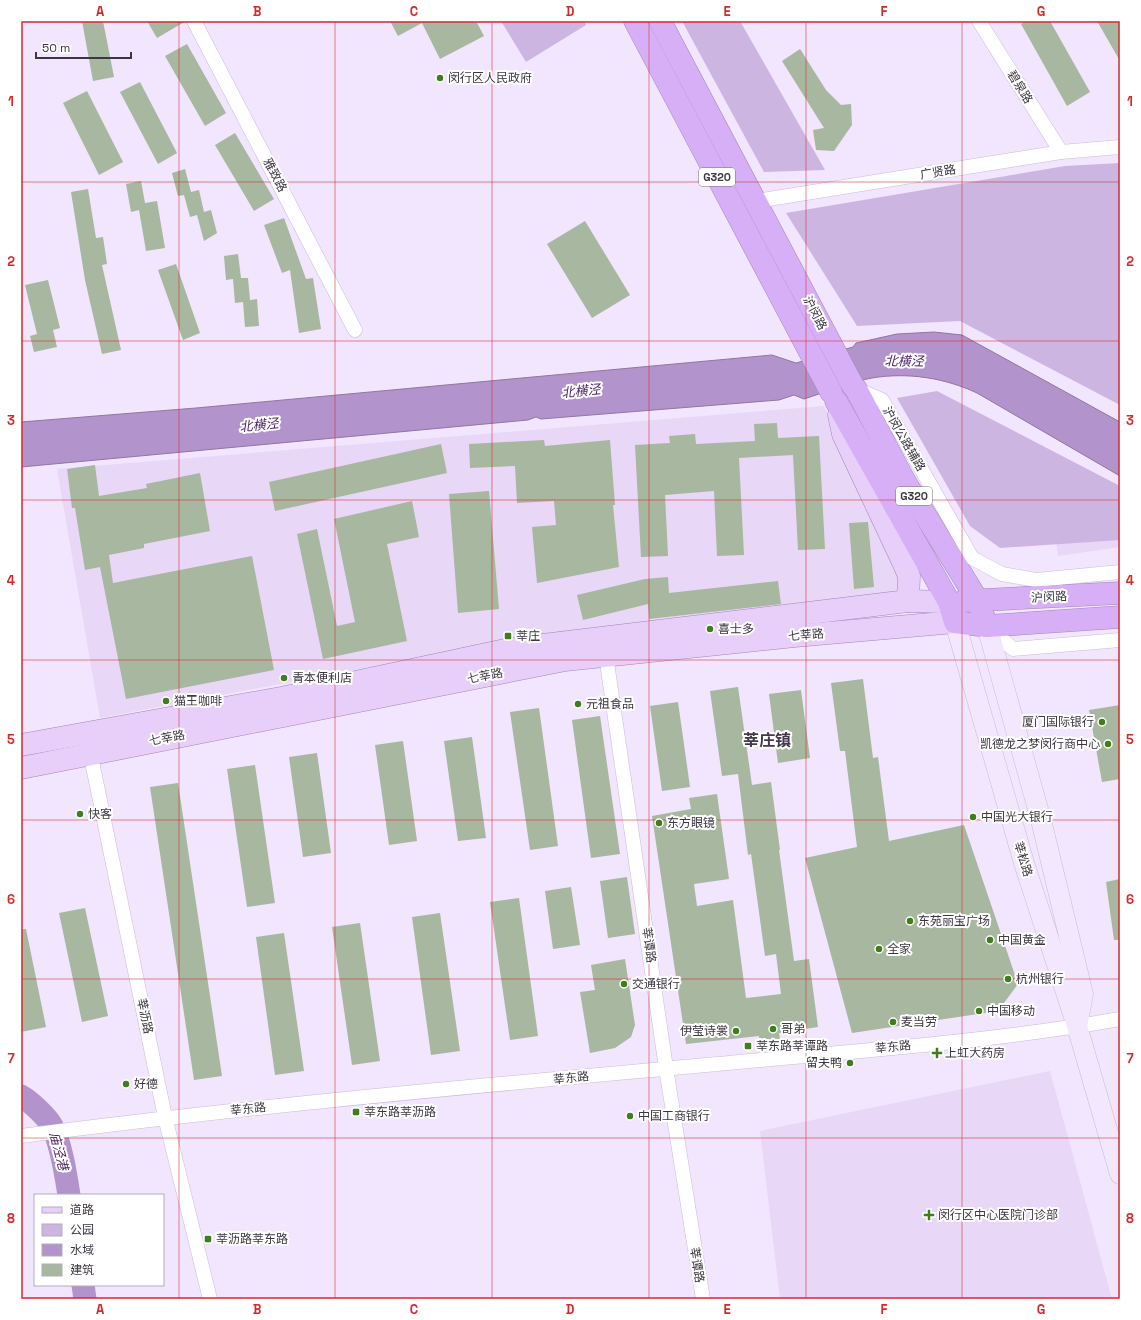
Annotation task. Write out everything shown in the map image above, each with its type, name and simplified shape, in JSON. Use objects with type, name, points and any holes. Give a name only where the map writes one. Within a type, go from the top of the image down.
[{"type":"highway","name":"沪闵路","points":[[635,21],[834,396],[952,612],[987,626],[1120,617]]},
{"type":"highway","name":"沪闵路","points":[[660,21],[905,482],[978,601],[987,626]]},
{"type":"highway","name":"沪闵路","points":[[952,612],[978,601],[1120,593]]},
{"type":"main road","points":[[834,396],[843,434],[909,576],[908,601]]},
{"type":"main road","name":"七莘路","points":[[21,768],[565,660],[604,647],[908,601],[952,612]]},
{"type":"main road","name":"七莘路","points":[[21,745],[281,698],[510,649],[604,647],[794,636],[952,612]]},
{"type":"main road","name":"莘松路","points":[[952,612],[1024,863],[1077,1026],[1120,1174]]},
{"type":"main road","name":"莘松路","points":[[987,626],[1041,820],[1083,994],[1077,1026]]},
{"type":"street","name":"雅致路","points":[[194,21],[355,330]]},
{"type":"street","name":"碧泉路","points":[[979,21],[1061,152]]},
{"type":"street","name":"广贤路","points":[[756,201],[1061,152],[1120,147]]},
{"type":"street","name":"沪闵公路辅路","points":[[854,388],[882,400],[972,558],[1002,574],[1036,580],[1120,572]]},
{"type":"street","points":[[987,626],[1013,649],[1120,640]]},
{"type":"street","name":"莘谭路","points":[[604,647],[666,1068],[703,1299]]},
{"type":"street","name":"莘沥路","points":[[85,733],[91,754],[165,1117],[210,1299]]},
{"type":"street","name":"莘东路","points":[[25,1136],[165,1117],[898,1047],[1077,1026],[1120,1019]]},
{"type":"shaded area","points":[[824,406],[902,581],[899,597],[513,640],[100,718],[57,469]]},
{"type":"shaded area","points":[[1120,501],[1120,547],[1058,556],[1052,511]]},
{"type":"shaded area","name":"闵行区中心医院门诊部","points":[[1050,1071],[1112,1299],[780,1299],[760,1131]]},
{"type":"green space","points":[[501,21],[584,21],[586,25],[526,62]]},
{"type":"green space","points":[[682,21],[740,21],[825,170],[764,172]]},
{"type":"green space","points":[[1120,163],[1120,405],[960,321],[857,326],[786,213],[1065,166]]},
{"type":"green space","points":[[937,391],[1120,486],[1120,540],[1000,548],[970,526],[897,398]]},
{"type":"water","name":"北横泾","points":[[934,332],[962,335],[1120,422],[1120,476],[977,393],[952,383],[913,376],[886,376],[872,378],[804,399],[794,395],[779,400],[541,419],[536,417],[528,420],[21,467],[21,422],[196,408],[772,355],[796,363],[853,347],[856,343],[897,334]]},
{"type":"building","points":[[82,21],[103,21],[114,77],[93,81]]},
{"type":"building","points":[[147,21],[186,21],[157,38]]},
{"type":"building","points":[[390,21],[476,21],[484,36],[440,59],[422,23],[398,36]]},
{"type":"building","points":[[1026,21],[1050,21],[1090,92],[1067,106],[1021,24]]},
{"type":"building","points":[[1097,21],[1120,21],[1120,61]]},
{"type":"building","points":[[187,44],[226,113],[205,126],[165,56]]},
{"type":"building","points":[[800,49],[826,90],[841,105],[851,104],[852,125],[834,151],[816,150],[813,130],[824,128],[782,61]]},
{"type":"building","points":[[140,82],[177,153],[158,164],[120,92]]},
{"type":"building","points":[[87,91],[123,162],[99,175],[63,103]]},
{"type":"building","points":[[235,133],[274,199],[254,211],[215,145]]},
{"type":"building","points":[[185,169],[191,192],[199,190],[204,212],[211,210],[217,233],[204,241],[197,215],[190,217],[184,195],[178,196],[172,173]]},
{"type":"building","points":[[141,181],[145,203],[157,201],[165,248],[146,251],[139,210],[131,212],[126,184]]},
{"type":"building","points":[[88,189],[96,238],[103,237],[107,264],[102,265],[121,350],[102,354],[85,280],[71,192]]},
{"type":"building","points":[[284,218],[306,279],[313,278],[321,329],[299,333],[290,270],[282,273],[264,225]]},
{"type":"building","points":[[585,221],[630,295],[592,318],[547,244]]},
{"type":"building","points":[[238,254],[241,278],[248,278],[250,300],[257,299],[259,326],[245,327],[243,302],[235,303],[233,279],[226,280],[224,256]]},
{"type":"building","points":[[176,264],[200,333],[183,340],[158,270]]},
{"type":"building","points":[[48,280],[60,328],[53,330],[57,347],[34,352],[30,336],[37,334],[25,285]]},
{"type":"building","points":[[777,423],[778,438],[819,436],[825,549],[798,550],[793,455],[739,458],[744,555],[717,556],[714,491],[665,495],[668,556],[641,557],[635,445],[670,443],[669,436],[695,434],[696,444],[755,441],[754,424]]},
{"type":"building","points":[[544,440],[545,446],[610,440],[615,505],[613,505],[619,567],[537,583],[532,527],[556,525],[554,501],[517,503],[515,466],[470,468],[469,444]]},
{"type":"building","points":[[441,444],[447,473],[275,511],[269,482]]},
{"type":"building","points":[[95,465],[99,496],[147,488],[146,484],[200,473],[210,531],[144,544],[144,548],[109,555],[113,583],[252,556],[274,670],[126,699],[100,567],[85,570],[75,508],[72,508],[67,469]]},
{"type":"building","points":[[489,491],[499,609],[458,613],[449,494]]},
{"type":"building","points":[[412,501],[419,537],[387,544],[407,641],[323,659],[297,534],[317,529],[337,626],[355,622],[334,519]]},
{"type":"building","points":[[868,522],[874,587],[854,589],[849,523]]},
{"type":"building","points":[[668,577],[669,593],[778,581],[781,604],[649,619],[648,604],[583,620],[577,595],[645,579]]},
{"type":"building","name":"东苑丽宝广场","points":[[863,679],[873,758],[878,757],[889,841],[964,825],[1018,984],[998,1011],[852,1033],[805,858],[857,847],[845,751],[840,751],[831,683]]},
{"type":"building","points":[[738,687],[752,785],[771,782],[794,961],[809,959],[818,1027],[779,1033],[780,1039],[759,1041],[759,1036],[686,1044],[652,816],[691,809],[689,798],[717,794],[729,879],[694,884],[697,906],[733,900],[746,998],[781,994],[776,954],[765,956],[751,854],[748,855],[738,774],[722,776],[710,691]]},
{"type":"building","points":[[801,690],[810,758],[778,763],[769,694]]},
{"type":"building","points":[[678,702],[690,787],[662,791],[650,706]]},
{"type":"building","name":"凯德龙之梦闵行商中心","points":[[1120,705],[1120,779],[1102,782],[1089,710]]},
{"type":"building","points":[[539,708],[558,846],[530,850],[510,712]]},
{"type":"building","points":[[600,716],[620,854],[591,858],[572,720]]},
{"type":"building","points":[[472,737],[486,838],[458,841],[444,741]]},
{"type":"building","points":[[403,741],[417,841],[389,845],[375,745]]},
{"type":"building","points":[[317,753],[331,853],[303,857],[289,757]]},
{"type":"building","points":[[255,765],[275,903],[247,907],[227,769]]},
{"type":"building","points":[[178,783],[222,1076],[194,1080],[150,787]]},
{"type":"building","points":[[627,877],[635,934],[608,938],[600,881]]},
{"type":"building","points":[[1120,879],[1120,940],[1114,940],[1106,882]]},
{"type":"building","points":[[571,887],[580,945],[553,949],[545,891]]},
{"type":"building","points":[[519,898],[538,1036],[510,1040],[490,902]]},
{"type":"building","points":[[85,908],[108,1016],[82,1022],[59,913]]},
{"type":"building","points":[[440,913],[460,1051],[431,1055],[412,917]]},
{"type":"building","points":[[360,923],[380,1061],[352,1065],[332,927]]},
{"type":"building","points":[[21,929],[26,929],[46,1027],[21,1032]]},
{"type":"building","points":[[284,933],[304,1071],[275,1075],[256,937]]},
{"type":"building","points":[[625,959],[635,1025],[631,1037],[615,1048],[590,1053],[580,992],[595,990],[591,965]]},
{"type":"waterway","name":"庙泾港","points":[[21,1096],[38,1110],[52,1126],[61,1150],[69,1194]]},
{"type":"waterway","name":"庙泾港","points":[[83,1286],[85,1299]]},
{"type":"place","name":"闵行区人民政府","points":[[440,78]]},
{"type":"place","name":"喜士多","points":[[710,629]]},
{"type":"place","name":"莘庄","points":[[508,636]]},
{"type":"place","name":"青本便利店","points":[[284,678]]},
{"type":"place","name":"猫王咖啡","points":[[166,701]]},
{"type":"place","name":"元祖食品","points":[[578,704]]},
{"type":"place","name":"厦门国际银行","points":[[1102,722]]},
{"type":"place","name":"凯德龙之梦闵行商中心","points":[[1108,744]]},
{"type":"place","name":"快客","points":[[80,814]]},
{"type":"place","name":"中国光大银行","points":[[973,817]]},
{"type":"place","name":"东方眼镜","points":[[659,823]]},
{"type":"place","name":"东苑丽宝广场","points":[[910,921]]},
{"type":"place","name":"中国黄金","points":[[990,940]]},
{"type":"place","name":"全家","points":[[879,949]]},
{"type":"place","name":"杭州银行","points":[[1008,979]]},
{"type":"place","name":"交通银行","points":[[624,984]]},
{"type":"place","name":"中国移动","points":[[979,1011]]},
{"type":"place","name":"麦当劳","points":[[893,1022]]},
{"type":"place","name":"哥弟","points":[[773,1029]]},
{"type":"place","name":"伊莹诗裳","points":[[736,1031]]},
{"type":"place","name":"莘东路莘谭路","points":[[748,1046]]},
{"type":"place","name":"上虹大药房","points":[[937,1053]]},
{"type":"place","name":"留夫鸭","points":[[850,1063]]},
{"type":"place","name":"好德","points":[[126,1084]]},
{"type":"place","name":"莘东路莘沥路","points":[[356,1112]]},
{"type":"place","name":"中国工商银行","points":[[630,1116]]},
{"type":"place","name":"闵行区中心医院门诊部","points":[[929,1215]]},
{"type":"place","name":"莘沥路莘东路","points":[[208,1239]]},
{"type":"district","name":"莘庄镇","points":[[767,740]]}]
